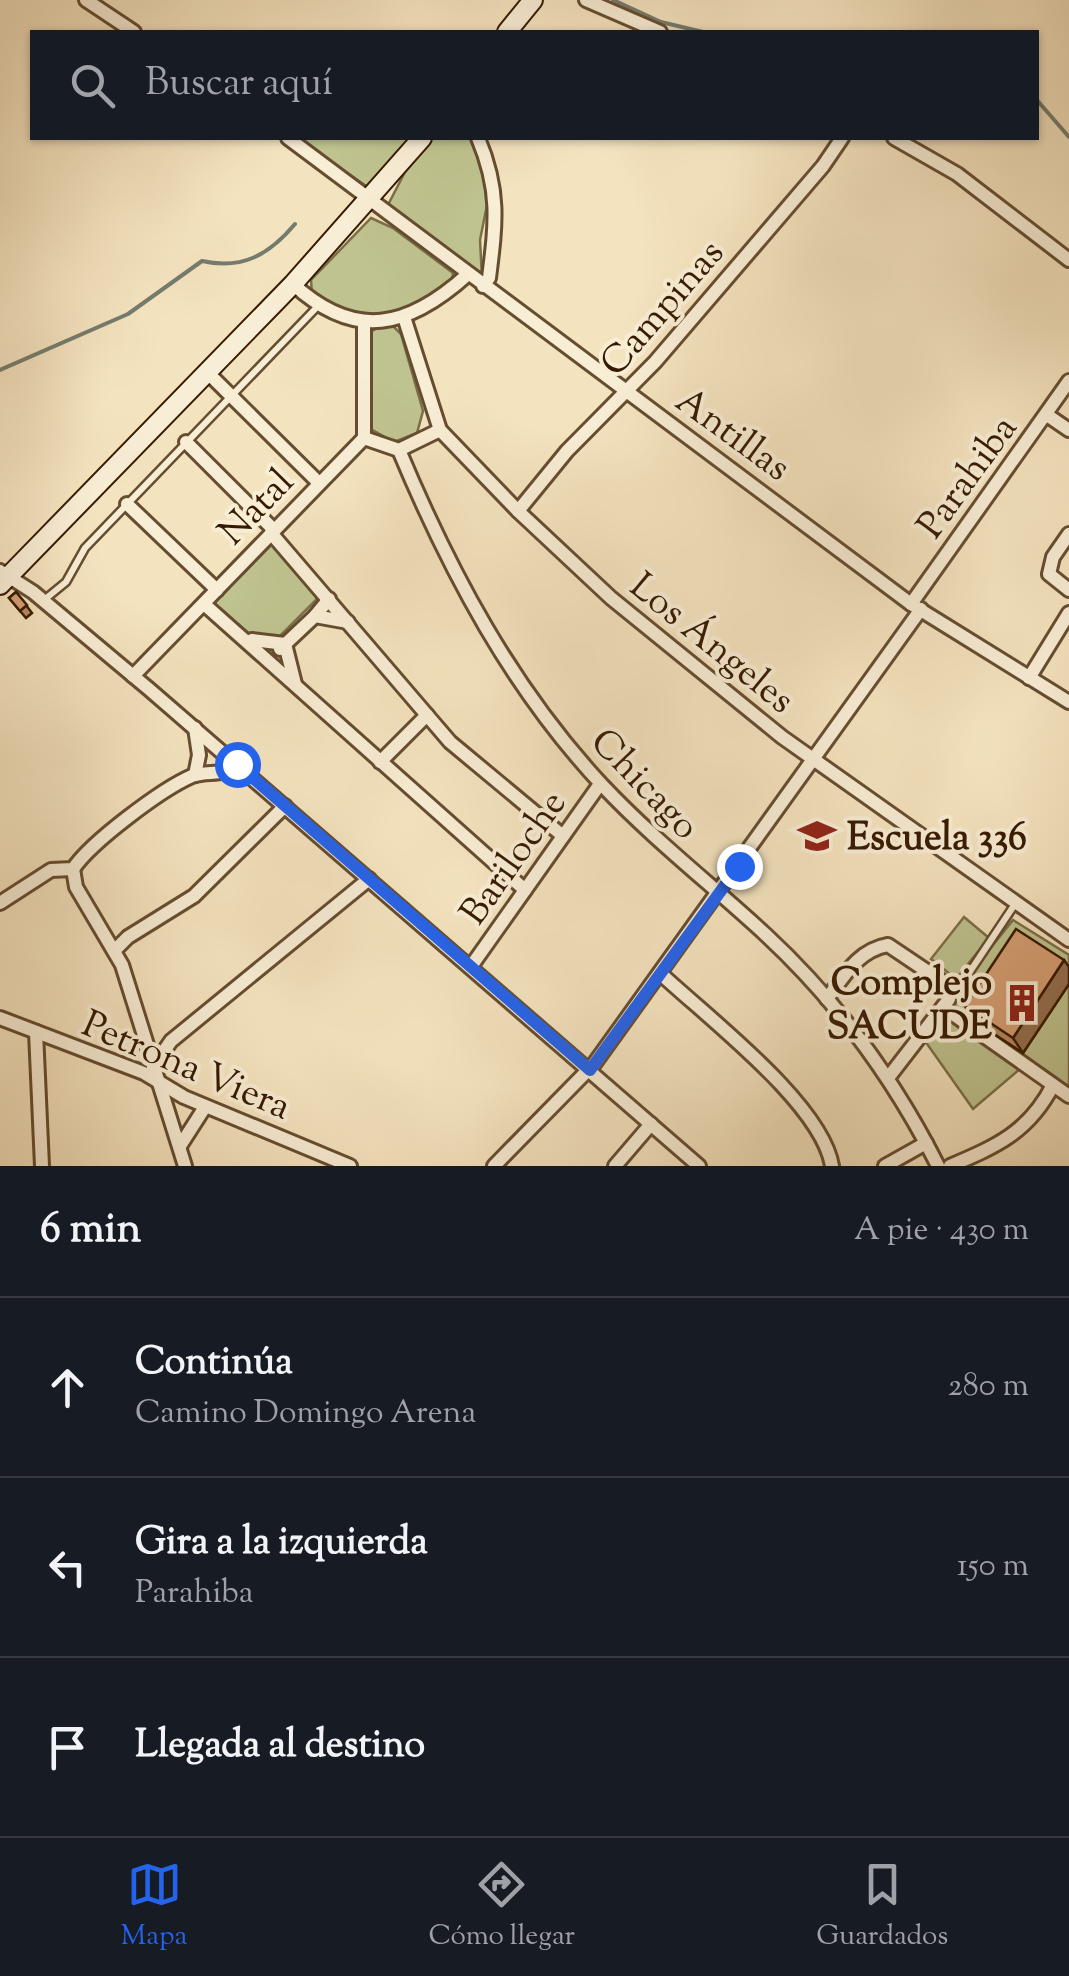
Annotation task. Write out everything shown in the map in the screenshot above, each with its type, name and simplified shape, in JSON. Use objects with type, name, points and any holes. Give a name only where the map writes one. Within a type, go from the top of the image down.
[{"type":"main road","points":[[508,30],[532,0]]},
{"type":"main road","points":[[3,577],[293,284],[420,140]]},
{"type":"street","points":[[86,0],[131,30]]},
{"type":"street","points":[[586,0],[655,30]]},
{"type":"street","name":"Antillas","points":[[291,140],[916,607],[1069,702]]},
{"type":"street","points":[[479,140],[494,176],[495,192],[490,269],[482,286]]},
{"type":"street","name":"Campinas","points":[[518,511],[567,451],[627,392],[823,166],[841,140]]},
{"type":"street","points":[[898,140],[957,174],[1069,260]]},
{"type":"street","points":[[293,284],[318,306],[364,321],[404,317],[437,300],[467,275]]},
{"type":"street","name":"Los Ángeles","points":[[404,317],[440,430],[518,511],[611,598],[814,760],[1069,940]]},
{"type":"street","points":[[364,321],[364,438],[399,450],[440,430]]},
{"type":"street","points":[[207,372],[319,484]]},
{"type":"street","name":"Parahiba","points":[[494,1166],[590,1070],[719,894],[1069,381]]},
{"type":"street","points":[[1047,415],[1069,430]]},
{"type":"street","name":"Natal","points":[[134,676],[364,438]]},
{"type":"street","points":[[186,442],[273,532],[469,761],[563,836]]},
{"type":"street","name":"Chicago","points":[[399,450],[428,519],[484,629],[528,694],[600,784],[827,999],[888,1078],[938,1166]]},
{"type":"street","points":[[127,504],[217,590]]},
{"type":"street","points":[[1069,534],[1053,557],[1049,574],[1069,590]]},
{"type":"street","points":[[3,577],[44,600],[134,676],[472,965],[651,1124],[682,1161],[699,1166]]},
{"type":"street","points":[[270,659],[329,599]]},
{"type":"street","points":[[204,604],[249,640],[525,890]]},
{"type":"street","points":[[1029,678],[1069,613]]},
{"type":"street","points":[[314,616],[348,622]]},
{"type":"street","points":[[249,640],[286,644]]},
{"type":"street","points":[[286,644],[296,686]]},
{"type":"street","points":[[380,762],[427,715]]},
{"type":"street","points":[[194,775],[199,762],[195,728]]},
{"type":"street","points":[[0,904],[51,870],[73,869],[116,827],[194,775],[230,771],[237,764]]},
{"type":"street","name":"Bariloche","points":[[472,965],[600,784]]},
{"type":"street","points":[[114,951],[128,937],[194,896],[285,806]]},
{"type":"street","points":[[73,869],[76,887],[114,951],[150,1069]]},
{"type":"street","points":[[150,1069],[172,1040],[369,879]]},
{"type":"street","points":[[827,999],[854,962],[876,947],[888,945],[951,990],[888,1078]]},
{"type":"street","points":[[660,973],[804,1108],[826,1141],[832,1166]]},
{"type":"street","points":[[942,1007],[1069,1096]]},
{"type":"street","name":"Petrona Viera","points":[[0,1018],[150,1069],[162,1084],[205,1107],[350,1166]]},
{"type":"street","points":[[36,1032],[42,1166]]},
{"type":"street","points":[[162,1084],[185,1166]]},
{"type":"street","points":[[950,1166],[1015,1136],[1033,1120],[1053,1085]]},
{"type":"street","points":[[180,1146],[205,1107]]},
{"type":"street","points":[[615,1166],[651,1124]]},
{"type":"street","points":[[885,1166],[926,1143]]},
{"type":"lane","points":[[44,600],[66,582],[85,548],[318,306]]},
{"type":"lane","points":[[951,990],[961,985],[1016,903]]},
{"type":"green space","points":[[300,140],[410,140],[374,184],[366,186]]},
{"type":"green space","points":[[430,140],[476,140],[492,180],[480,240],[482,278],[388,205],[405,172]]},
{"type":"green space","points":[[371,218],[393,228],[453,273],[452,281],[419,304],[384,313],[348,310],[312,294],[311,280]]},
{"type":"green space","points":[[381,325],[393,326],[401,334],[423,411],[417,433],[394,442],[369,428],[368,334]]},
{"type":"green space","points":[[272,544],[319,597],[267,649],[214,603]]},
{"type":"green space","points":[[964,917],[989,938],[956,979],[931,959]]},
{"type":"green space","points":[[1013,920],[1069,955],[1069,1091],[953,1007],[973,970]]},
{"type":"green space","points":[[949,1017],[1021,1068],[973,1109],[925,1041],[941,1019]]},
{"type":"building","points":[[16,592],[27,605],[20,611],[9,598]]},
{"type":"building","name":"Complejo SACUDE","points":[[1016,929],[1064,960],[1013,1038],[965,1006]]},
{"type":"waterway","points":[[613,0],[661,22],[695,30]]},
{"type":"waterway","points":[[1039,102],[1069,137]]},
{"type":"waterway","points":[[0,370],[128,314],[202,261],[230,263],[254,258],[295,224]]},
{"type":"place","name":"Escuela 336","points":[[817,836]]},
{"type":"place","name":"Complejo SACUDE","points":[[1022,1003]]},
{"type":"route","points":[[237,764],[590,1070],[739,866]]}]
